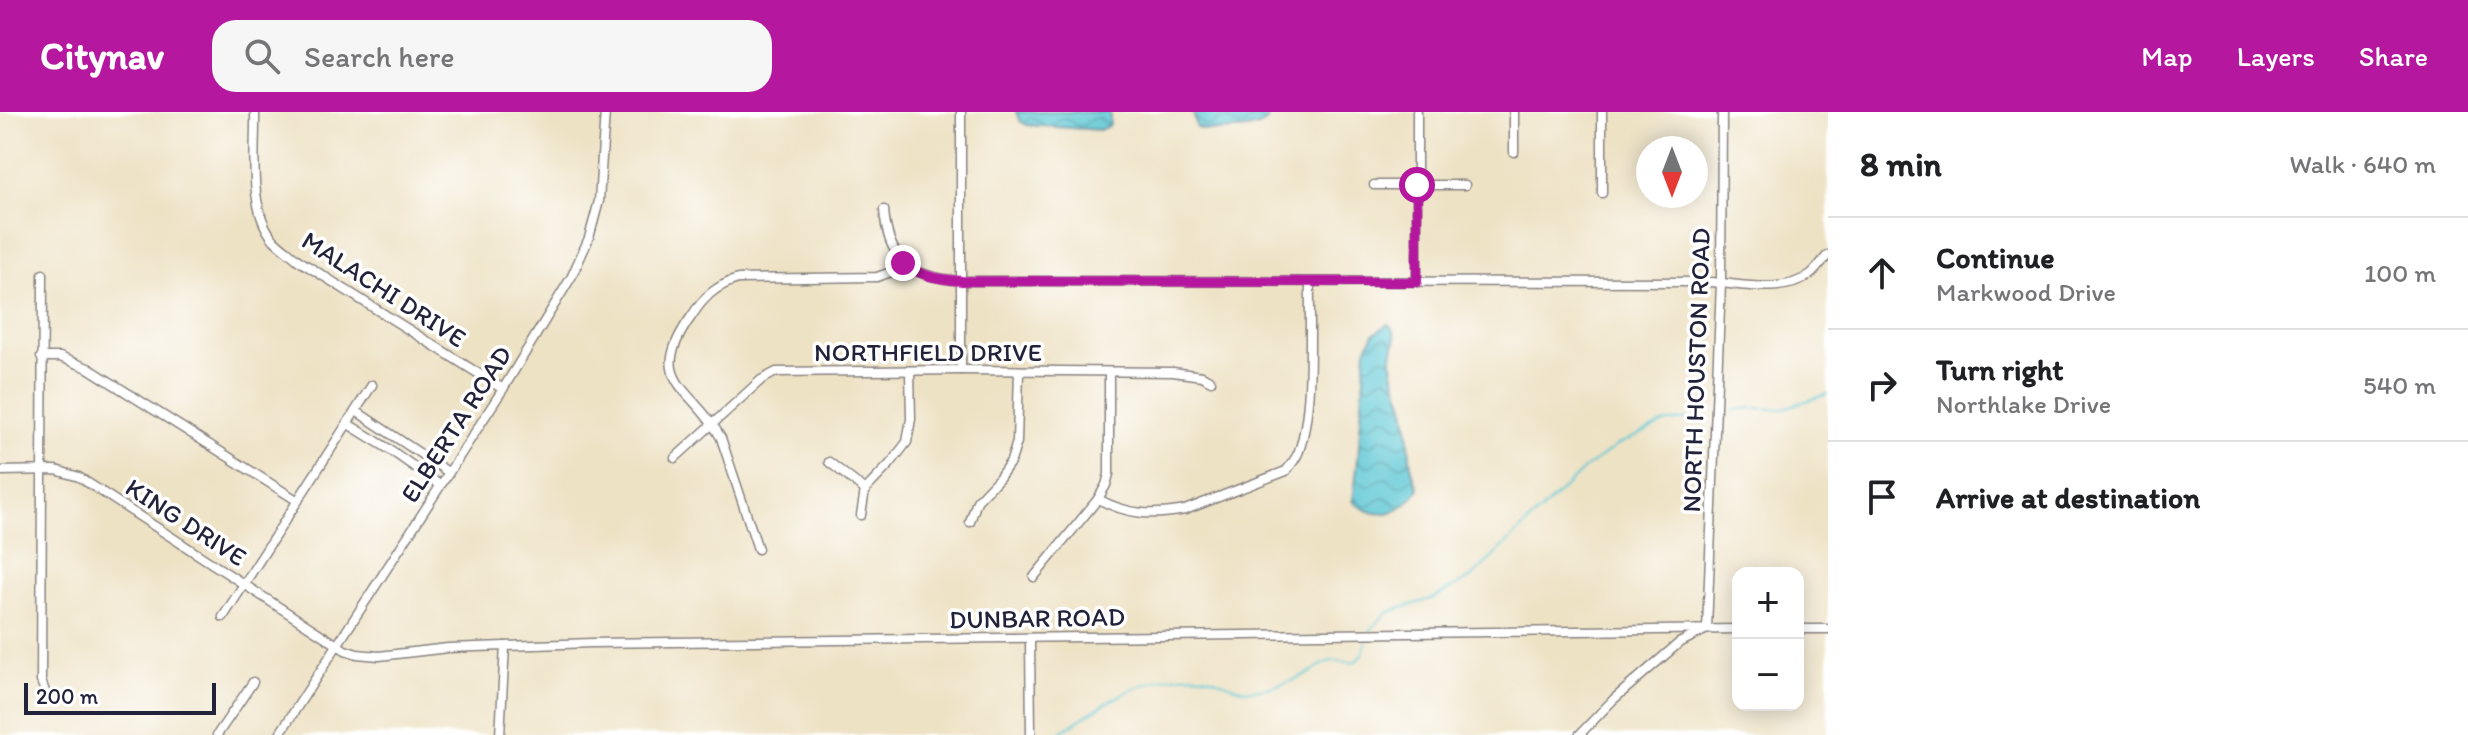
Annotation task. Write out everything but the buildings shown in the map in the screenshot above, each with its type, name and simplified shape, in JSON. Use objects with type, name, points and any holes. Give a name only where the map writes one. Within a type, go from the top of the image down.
[{"type":"street","name":"MALACHI DRIVE","points":[[255,112],[259,216],[274,239],[298,260],[503,389]]},
{"type":"street","name":"ELBERTA ROAD","points":[[279,735],[559,301],[584,252],[599,201],[605,112]]},
{"type":"street","points":[[961,112],[961,370]]},
{"type":"street","points":[[1417,112],[1417,282]]},
{"type":"street","points":[[1514,112],[1514,152]]},
{"type":"street","points":[[1602,112],[1602,193]]},
{"type":"street","name":"NORTH HOUSTON ROAD","points":[[1707,629],[1721,283],[1722,112]]},
{"type":"street","points":[[1374,185],[1465,185]]},
{"type":"street","points":[[884,210],[886,232],[892,249],[903,263],[917,273],[962,281],[1721,283],[1761,286],[1792,284],[1810,274],[1828,255]]},
{"type":"street","points":[[758,549],[726,450],[714,425],[679,386],[672,372],[670,358],[680,333],[705,297],[738,279],[877,277],[903,263]]},
{"type":"street","points":[[43,274],[41,681],[46,694]]},
{"type":"street","points":[[1098,499],[1127,512],[1170,513],[1286,471],[1300,448],[1306,419],[1310,282]]},
{"type":"street","points":[[41,357],[60,357],[88,368],[298,501]]},
{"type":"street","points":[[861,515],[865,490],[907,442],[911,419],[910,371]]},
{"type":"street","points":[[970,522],[977,501],[999,478],[1015,452],[1019,371]]},
{"type":"street","name":"NORTHFIELD DRIVE","points":[[675,458],[761,380],[776,372],[1173,372],[1202,376],[1211,381]]},
{"type":"street","points":[[1034,577],[1106,485],[1109,474],[1109,372]]},
{"type":"street","points":[[223,617],[372,385]]},
{"type":"street","points":[[356,411],[448,472]]},
{"type":"street","points":[[348,424],[440,485]]},
{"type":"street","points":[[829,462],[865,490]]},
{"type":"street","name":"KING DRIVE","points":[[0,471],[56,470],[79,477],[339,644]]},
{"type":"street","points":[[1579,735],[1614,699],[1679,643],[1707,629]]},
{"type":"street","name":"DUNBAR ROAD","points":[[339,644],[357,654],[379,656],[448,648],[505,646],[1732,629]]},
{"type":"street","points":[[1804,629],[1828,629]]},
{"type":"street","points":[[1030,639],[1031,735]]},
{"type":"street","points":[[500,735],[505,646]]},
{"type":"street","points":[[215,735],[253,682]]},
{"type":"water","points":[[1016,112],[1110,112],[1110,125],[1100,130],[1027,125],[1020,121]]},
{"type":"water","points":[[1193,112],[1268,112],[1267,121],[1261,125],[1213,130],[1197,128]]},
{"type":"water","points":[[1388,324],[1395,332],[1392,365],[1406,414],[1410,460],[1419,489],[1397,510],[1380,513],[1362,508],[1353,501],[1366,349],[1374,334]]},
{"type":"waterway","points":[[1733,411],[1747,408],[1781,409],[1828,394]]},
{"type":"waterway","points":[[1370,631],[1389,612],[1434,598],[1472,577],[1584,469],[1619,444],[1664,423],[1700,417]]},
{"type":"waterway","points":[[1057,735],[1108,702],[1145,684],[1184,676],[1204,676],[1244,690],[1273,687],[1302,677],[1328,662],[1355,662],[1362,655],[1367,638]]},
{"type":"route","points":[[903,263],[931,278],[962,281],[1417,282],[1417,185]]}]
